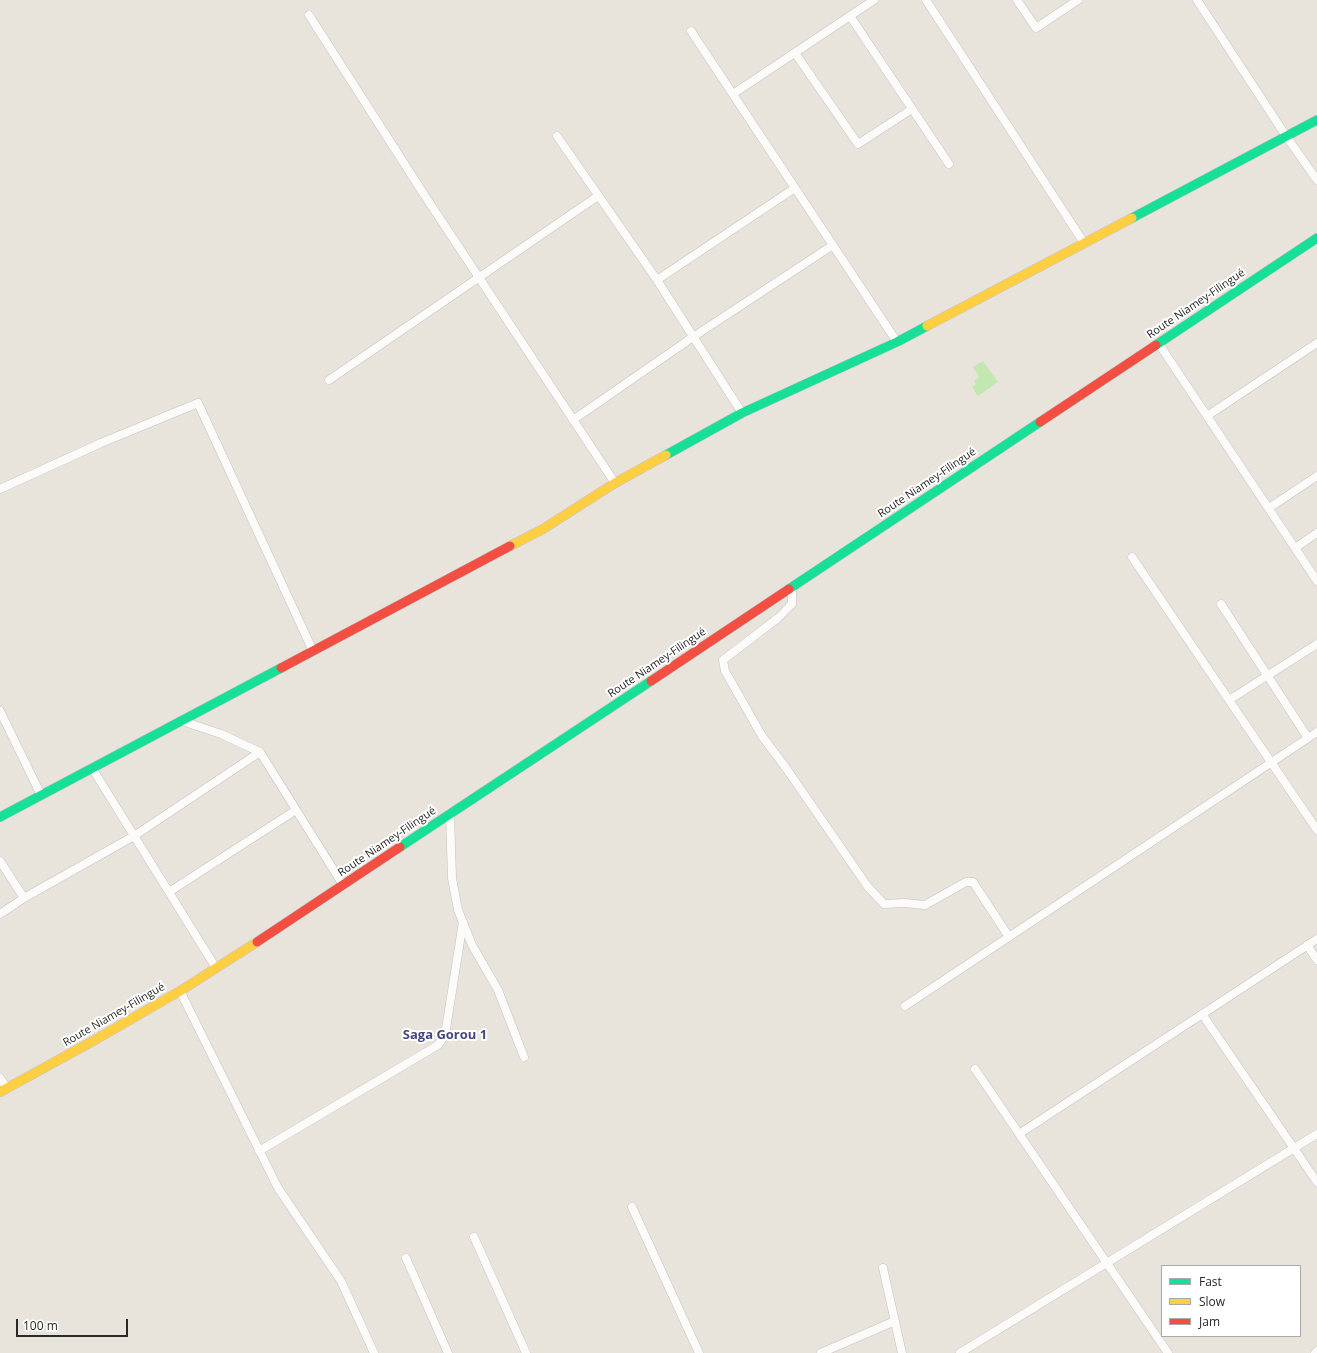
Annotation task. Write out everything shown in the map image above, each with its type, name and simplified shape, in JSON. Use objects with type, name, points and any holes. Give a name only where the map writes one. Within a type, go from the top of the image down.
[{"type":"main road","points":[[0,817],[544,529],[615,483],[742,413],[897,342],[1317,120]]},
{"type":"main road","name":"Route Niamey-Filingué","points":[[3,1090],[93,1041],[180,991],[216,968],[1317,238]]},
{"type":"street","points":[[733,94],[874,0]]},
{"type":"street","points":[[926,0],[1084,243]]},
{"type":"street","points":[[1016,0],[1036,28],[1078,0]]},
{"type":"street","points":[[1198,1],[1286,136],[1317,180]]},
{"type":"street","points":[[309,15],[419,186],[615,483]]},
{"type":"street","points":[[850,16],[949,164]]},
{"type":"street","points":[[692,31],[897,342]]},
{"type":"street","points":[[795,53],[858,144],[912,109]]},
{"type":"street","points":[[557,136],[657,280],[742,413]]},
{"type":"street","points":[[657,280],[795,188]]},
{"type":"street","points":[[329,380],[598,196]]},
{"type":"street","points":[[573,420],[693,337],[833,245]]},
{"type":"street","points":[[1207,416],[1317,343]]},
{"type":"street","points":[[1159,344],[1317,581]]},
{"type":"street","points":[[0,489],[101,443],[198,403],[313,651]]},
{"type":"street","points":[[1269,508],[1317,476]]},
{"type":"street","points":[[1295,548],[1317,533]]},
{"type":"street","points":[[1132,557],[1317,830]]},
{"type":"street","points":[[792,587],[792,604],[778,618],[724,660],[725,671],[762,736],[786,768],[868,887],[884,904],[904,903],[925,905],[966,882],[973,882],[1009,937]]},
{"type":"street","points":[[1220,604],[1308,738]]},
{"type":"street","points":[[1229,700],[1317,644]]},
{"type":"street","points":[[0,711],[41,795]]},
{"type":"street","points":[[182,721],[221,734],[260,752],[343,885]]},
{"type":"street","points":[[905,1006],[1317,732]]},
{"type":"street","points":[[0,914],[24,898],[134,836],[260,752]]},
{"type":"street","points":[[92,768],[216,968]]},
{"type":"street","points":[[169,892],[296,810]]},
{"type":"street","points":[[450,814],[452,878],[458,910],[472,945],[498,990],[524,1057]]},
{"type":"street","points":[[0,862],[24,898]]},
{"type":"street","points":[[259,1151],[438,1045],[445,1035],[462,922]]},
{"type":"street","points":[[1019,1134],[1317,939]]},
{"type":"street","points":[[1307,945],[1317,960]]},
{"type":"street","points":[[180,991],[278,1188],[341,1281],[374,1353]]},
{"type":"street","points":[[1202,1014],[1317,1182]]},
{"type":"street","points":[[976,1069],[1168,1353]]},
{"type":"street","points":[[0,1078],[3,1090]]},
{"type":"street","points":[[960,1353],[1317,1134]]},
{"type":"street","points":[[632,1207],[699,1353]]},
{"type":"street","points":[[474,1237],[526,1353]]},
{"type":"street","points":[[406,1258],[448,1353]]},
{"type":"street","points":[[883,1268],[902,1353]]},
{"type":"street","points":[[821,1353],[895,1321]]},
{"type":"green space","points":[[983,361],[998,382],[978,396],[972,387],[976,384],[974,381],[979,377],[973,367]]},
{"type":"traffic: fast","points":[[1132,218],[1317,120]]},
{"type":"traffic: fast","points":[[1156,345],[1317,238]]},
{"type":"traffic: fast","points":[[666,455],[742,413],[897,342],[927,326]]},
{"type":"traffic: fast","points":[[789,589],[1040,422]]},
{"type":"traffic: fast","points":[[0,817],[281,668]]},
{"type":"traffic: fast","points":[[400,847],[651,681]]},
{"type":"traffic: slow","points":[[927,326],[1132,218]]},
{"type":"traffic: slow","points":[[510,546],[543,529],[615,483],[666,455]]},
{"type":"traffic: slow","points":[[0,1092],[180,991],[257,942]]},
{"type":"traffic: jam","points":[[1040,422],[1156,345]]},
{"type":"traffic: jam","points":[[281,668],[510,546]]},
{"type":"traffic: jam","points":[[651,681],[789,589]]},
{"type":"traffic: jam","points":[[257,942],[400,847]]},
{"type":"district","name":"Saga Gorou 1","points":[[445,1035]]}]
